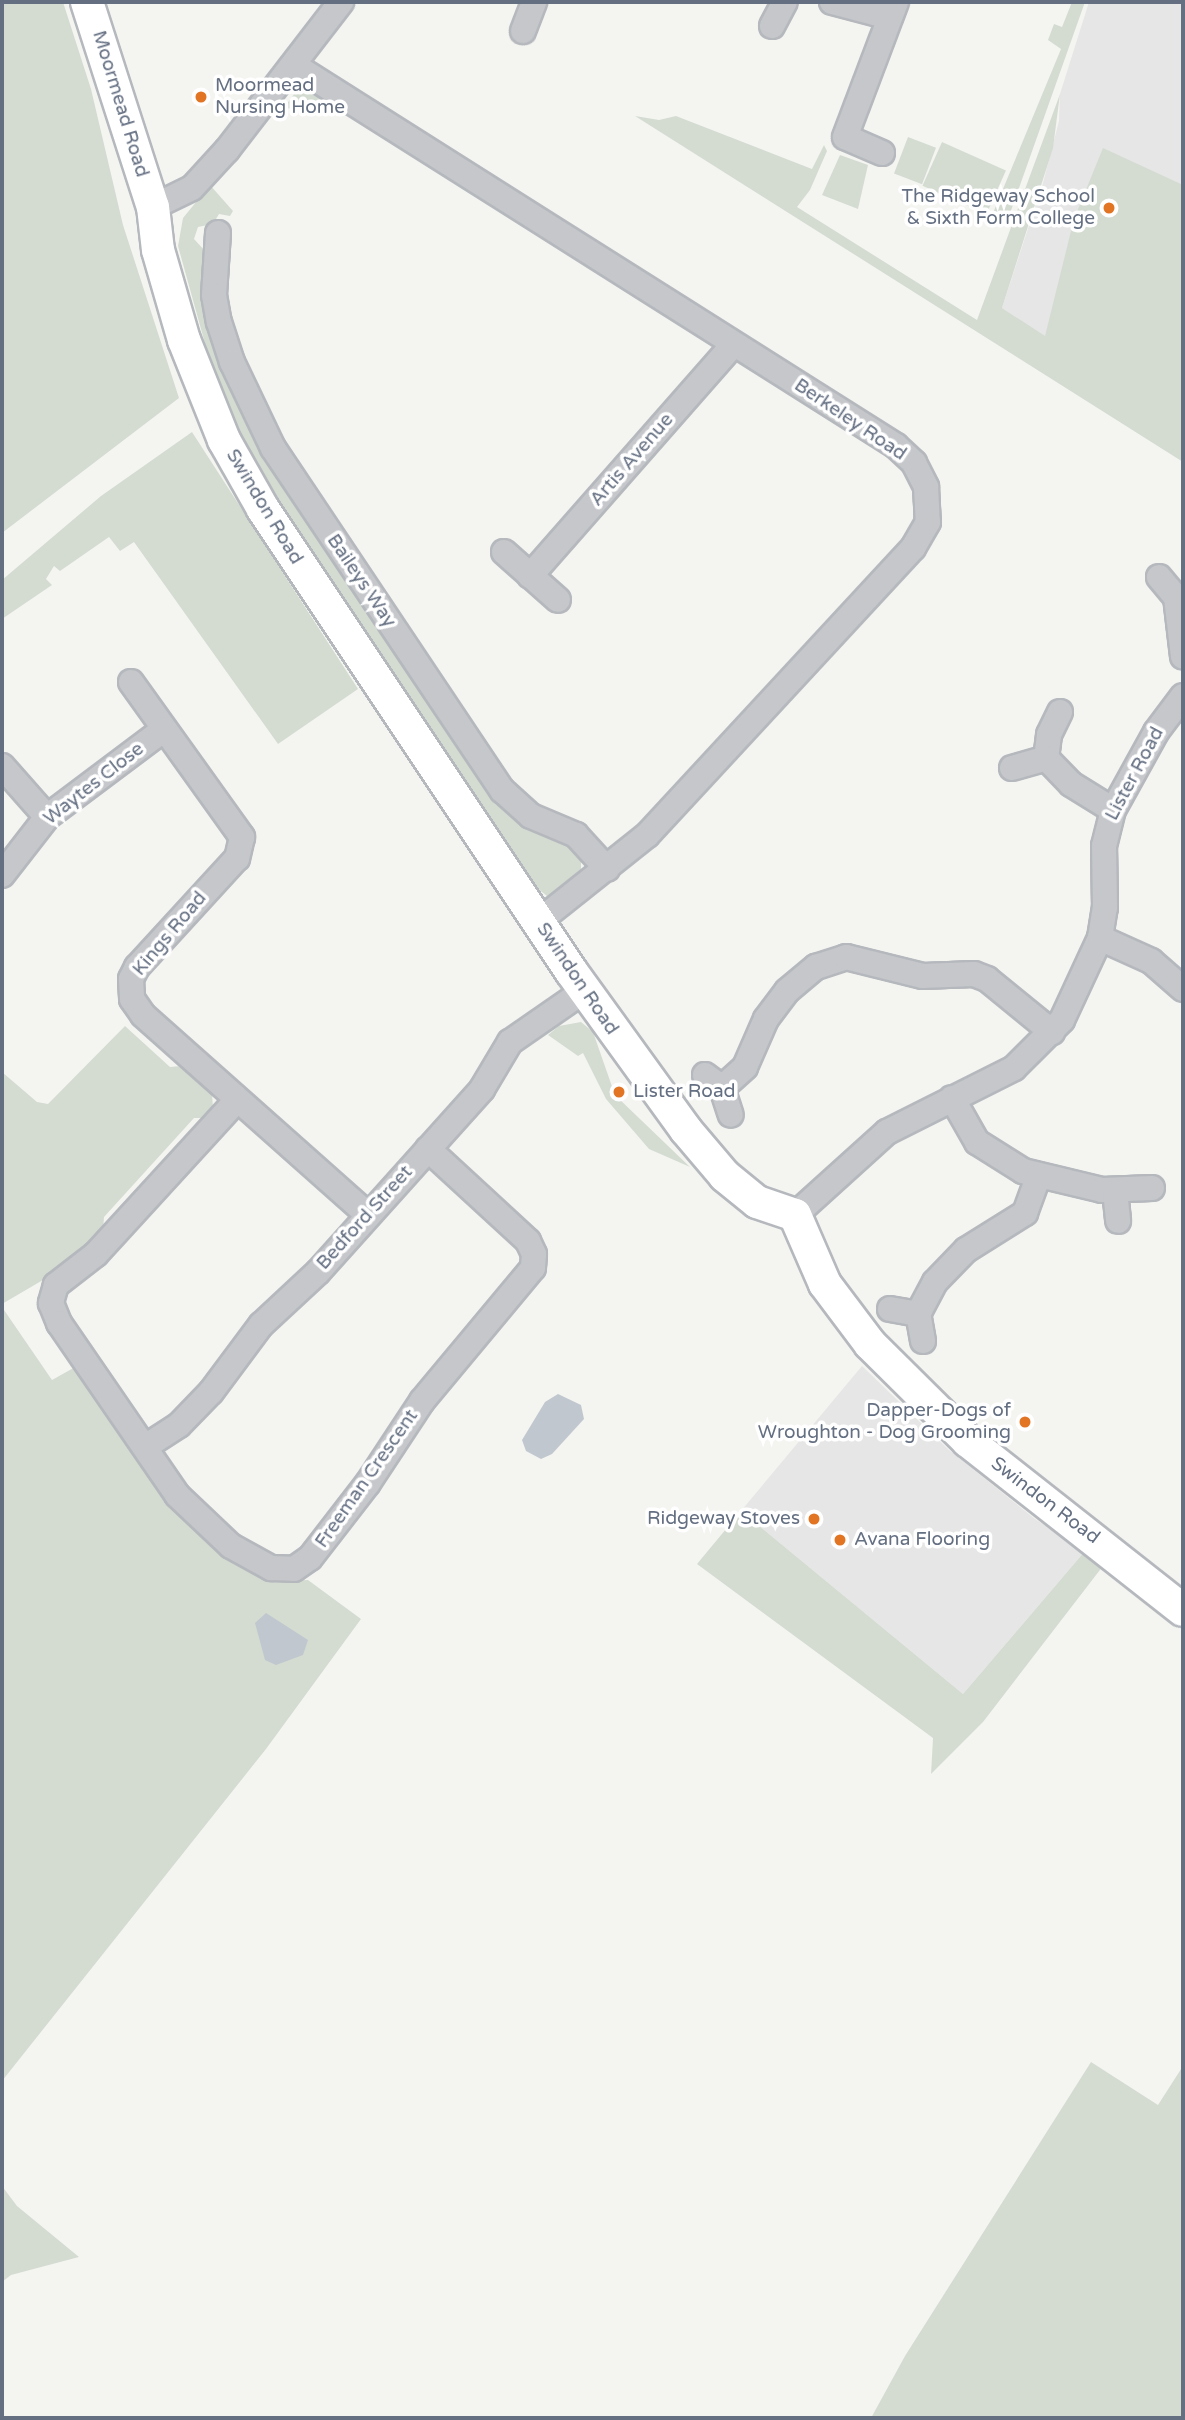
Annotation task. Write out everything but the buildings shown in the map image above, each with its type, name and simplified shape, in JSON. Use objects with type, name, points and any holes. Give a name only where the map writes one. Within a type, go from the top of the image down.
[{"type":"main road","name":"Moormead Road","points":[[87,2],[153,207]]},
{"type":"main road","name":"Swindon Road","points":[[153,207],[158,250],[184,340],[240,471],[538,922],[686,1130],[725,1176],[757,1202],[795,1215],[812,1260],[841,1309],[927,1402],[1014,1478],[1183,1610]]},
{"type":"street","points":[[153,207],[192,188],[295,66],[341,2]]},
{"type":"street","points":[[523,31],[534,2]]},
{"type":"street","points":[[772,26],[785,2]]},
{"type":"street","points":[[832,2],[893,10],[845,137],[882,153]]},
{"type":"street","name":"Berkeley Road","points":[[295,66],[906,454],[926,487],[928,522],[914,548],[647,835],[538,922]]},
{"type":"street","name":"Baileys Way","points":[[219,233],[214,295],[219,322],[232,362],[273,448],[502,790],[531,817],[576,835],[607,869]]},
{"type":"street","name":"Artis Avenue","points":[[530,576],[733,345]]},
{"type":"street","points":[[504,552],[558,600]]},
{"type":"street","points":[[1159,577],[1176,597],[1183,657]]},
{"type":"street","name":"Kings Road","points":[[131,682],[238,828],[242,849],[137,967],[131,979],[132,999],[143,1015],[367,1214]]},
{"type":"street","name":"Lister Road","points":[[795,1215],[887,1132],[1014,1068],[1052,1032],[1077,996],[1100,939],[1105,908],[1104,846],[1113,810],[1156,732],[1183,696]]},
{"type":"street","points":[[1046,758],[1049,735],[1060,712]]},
{"type":"street","name":"Waytes Close","points":[[2,875],[47,817],[164,729]]},
{"type":"street","points":[[1046,758],[1071,784],[1113,810]]},
{"type":"street","points":[[1012,768],[1046,758]]},
{"type":"street","points":[[2,766],[47,817]]},
{"type":"street","points":[[1100,939],[1151,961],[1183,989]]},
{"type":"street","points":[[731,1115],[713,1082],[745,1067],[766,1019],[787,991],[816,967],[846,957],[923,976],[974,974],[986,979],[1052,1032]]},
{"type":"street","name":"Bedford Street","points":[[145,1447],[195,1410],[232,1369],[261,1325],[318,1272],[367,1214],[482,1089],[510,1042],[585,990]]},
{"type":"street","points":[[952,1098],[977,1142],[1008,1164],[1038,1177],[1115,1191],[1152,1188]]},
{"type":"street","name":"Freeman Crescent","points":[[237,1100],[96,1254],[53,1290],[51,1303],[59,1323],[188,1509],[231,1546],[283,1570],[294,1569],[310,1558],[368,1483],[422,1401],[533,1268],[534,1254],[528,1241],[428,1149]]},
{"type":"street","points":[[923,1341],[918,1314],[935,1282],[957,1258],[1025,1213],[1038,1177]]},
{"type":"street","points":[[1115,1191],[1118,1221]]},
{"type":"street","points":[[890,1309],[918,1314]]},
{"type":"shaded area","points":[[2,2],[63,2],[91,89],[123,225],[179,398],[2,533]]},
{"type":"shaded area","points":[[1072,2],[1085,2],[1008,219],[993,213],[1061,49],[1048,40],[1054,24],[1062,27]]},
{"type":"shaded area","name":"The Ridgeway School & Sixth Form College","points":[[1089,2],[1183,2],[1183,420],[1095,371],[1002,308],[1043,183],[1059,121],[1060,94]]},
{"type":"shaded area","points":[[305,88],[347,110],[344,115],[328,105],[283,109],[298,89]]},
{"type":"shaded area","points":[[1060,94],[1053,148],[1002,308],[1045,336],[1074,219],[1103,148],[1183,185],[1183,462],[635,116],[659,120],[676,116],[812,169],[824,145],[827,151],[810,190],[797,207],[977,320]]},
{"type":"shaded area","points":[[908,137],[936,148],[922,184],[894,173]]},
{"type":"shaded area","points":[[942,142],[1006,170],[986,214],[922,186]]},
{"type":"shaded area","points":[[840,155],[868,165],[858,209],[822,195]]},
{"type":"shaded area","points":[[210,185],[233,211],[230,216],[219,214],[213,224],[198,227],[194,239],[207,253],[216,337],[497,795],[562,835],[581,854],[581,878],[558,895],[547,896],[531,883],[246,451],[214,376],[178,246],[183,218]]},
{"type":"shaded area","points":[[192,432],[358,689],[278,744],[134,542],[120,551],[109,537],[60,571],[54,566],[46,579],[52,585],[2,619],[2,580],[101,496]]},
{"type":"shaded area","points":[[581,1022],[593,1032],[615,1095],[690,1167],[649,1149],[606,1099],[583,1053],[578,1056],[548,1035],[559,1026]]},
{"type":"shaded area","points":[[125,1026],[170,1067],[181,1066],[212,1094],[213,1108],[204,1118],[194,1118],[104,1217],[103,1230],[72,1263],[2,1304],[2,1072],[37,1102],[48,1104]]},
{"type":"shaded area","points":[[2,1307],[52,1380],[77,1366],[247,1567],[274,1581],[308,1580],[361,1619],[266,1749],[2,2081]]},
{"type":"shaded area","points":[[862,1366],[949,1450],[1035,1519],[1085,1551],[963,1694],[741,1511]]},
{"type":"shaded area","points":[[558,1394],[581,1405],[584,1419],[552,1454],[541,1459],[526,1451],[522,1440],[545,1402]]},
{"type":"shaded area","points":[[741,1511],[963,1694],[1085,1551],[1103,1566],[983,1722],[931,1774],[933,1738],[697,1564]]},
{"type":"shaded area","points":[[266,1613],[308,1640],[303,1655],[276,1665],[265,1660],[255,1623]]},
{"type":"shaded area","points":[[1091,2062],[1158,2105],[1183,2066],[1183,2418],[871,2418],[905,2356]]},
{"type":"shaded area","points":[[2,2186],[17,2206],[79,2257],[11,2275],[2,2282]]},
{"type":"place","name":"Moormead Nursing Home","points":[[201,97]]},
{"type":"place","name":"The Ridgeway School & Sixth Form College","points":[[1109,208]]},
{"type":"place","name":"Lister Road","points":[[619,1092]]},
{"type":"place","name":"Dapper-Dogs of Wroughton - Dog Grooming","points":[[1025,1422]]},
{"type":"place","name":"Ridgeway Stoves","points":[[814,1519]]},
{"type":"place","name":"Avana Flooring","points":[[840,1540]]}]
